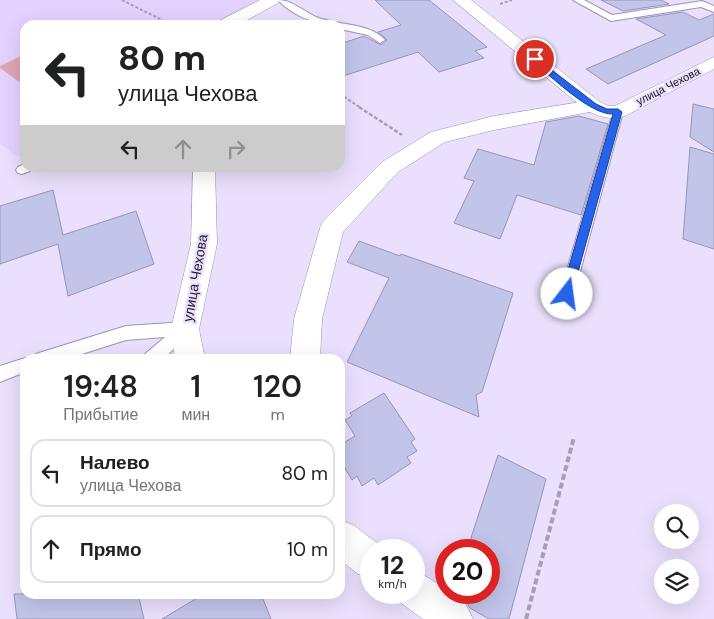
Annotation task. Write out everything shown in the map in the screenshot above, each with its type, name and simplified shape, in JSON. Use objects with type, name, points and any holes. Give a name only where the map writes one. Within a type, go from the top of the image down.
[{"type":"street","points":[[234,20],[272,0]]},
{"type":"street","points":[[461,0],[593,106],[606,112],[618,112]]},
{"type":"street","name":"улица Чехова","points":[[618,112],[714,62]]},
{"type":"street","points":[[305,354],[308,319],[332,228],[390,167],[438,137],[494,123],[593,106]]},
{"type":"street","name":"улица Чехова","points":[[189,354],[186,329],[204,244],[204,172]]},
{"type":"street","points":[[425,597],[450,614],[453,619]]},
{"type":"lane","points":[[282,0],[297,11],[315,20]]},
{"type":"lane","points":[[578,0],[611,18],[702,4],[714,9]]},
{"type":"lane","points":[[345,27],[371,33],[380,40]]},
{"type":"lane","points":[[567,294],[618,112]]},
{"type":"lane","points":[[58,354],[126,333],[186,329]]},
{"type":"lane","points":[[156,354],[186,329]]},
{"type":"lane","points":[[0,374],[20,367]]},
{"type":"path","points":[[122,0],[162,20]]},
{"type":"path","points":[[345,97],[422,147]]},
{"type":"path","points":[[526,619],[574,437]]},
{"type":"shaded area","points":[[0,0],[258,0],[223,20],[20,20],[20,156],[16,156],[0,144]]},
{"type":"shaded area","points":[[20,56],[20,82],[0,68],[0,66]]},
{"type":"building","points":[[375,0],[429,0],[487,47],[475,51],[484,58],[439,72],[418,52],[345,75],[345,42],[364,36],[381,45],[387,40],[378,32],[401,25]]},
{"type":"building","points":[[601,0],[661,0],[669,4],[623,11]]},
{"type":"building","points":[[683,12],[699,20],[714,14],[714,36],[608,84],[586,69],[666,35],[636,19]]},
{"type":"building","points":[[693,104],[714,109],[714,152],[690,137]]},
{"type":"building","points":[[579,116],[608,124],[581,215],[517,195],[500,239],[454,223],[474,181],[464,178],[478,149],[534,165],[546,122]]},
{"type":"building","points":[[690,147],[714,154],[714,249],[683,239]]},
{"type":"building","points":[[53,190],[63,235],[136,211],[154,264],[68,296],[58,244],[0,264],[0,206]]},
{"type":"building","points":[[359,241],[513,293],[482,392],[476,395],[479,417],[347,362],[389,278],[347,262]]},
{"type":"building","points":[[384,393],[415,439],[411,442],[417,451],[407,457],[411,463],[378,485],[374,478],[362,486],[357,476],[352,480],[345,468],[345,442],[355,436],[345,420],[352,416],[350,413]]},
{"type":"building","points":[[498,455],[546,479],[509,619],[489,619],[470,608],[468,604],[500,604],[500,539],[471,539]]},
{"type":"building","points":[[14,594],[20,594],[20,599],[139,599],[144,619],[17,619]]},
{"type":"building","points":[[196,599],[263,599],[271,619],[162,619]]},
{"type":"route","points":[[535,59],[593,106],[606,112],[618,112],[567,294]]}]
